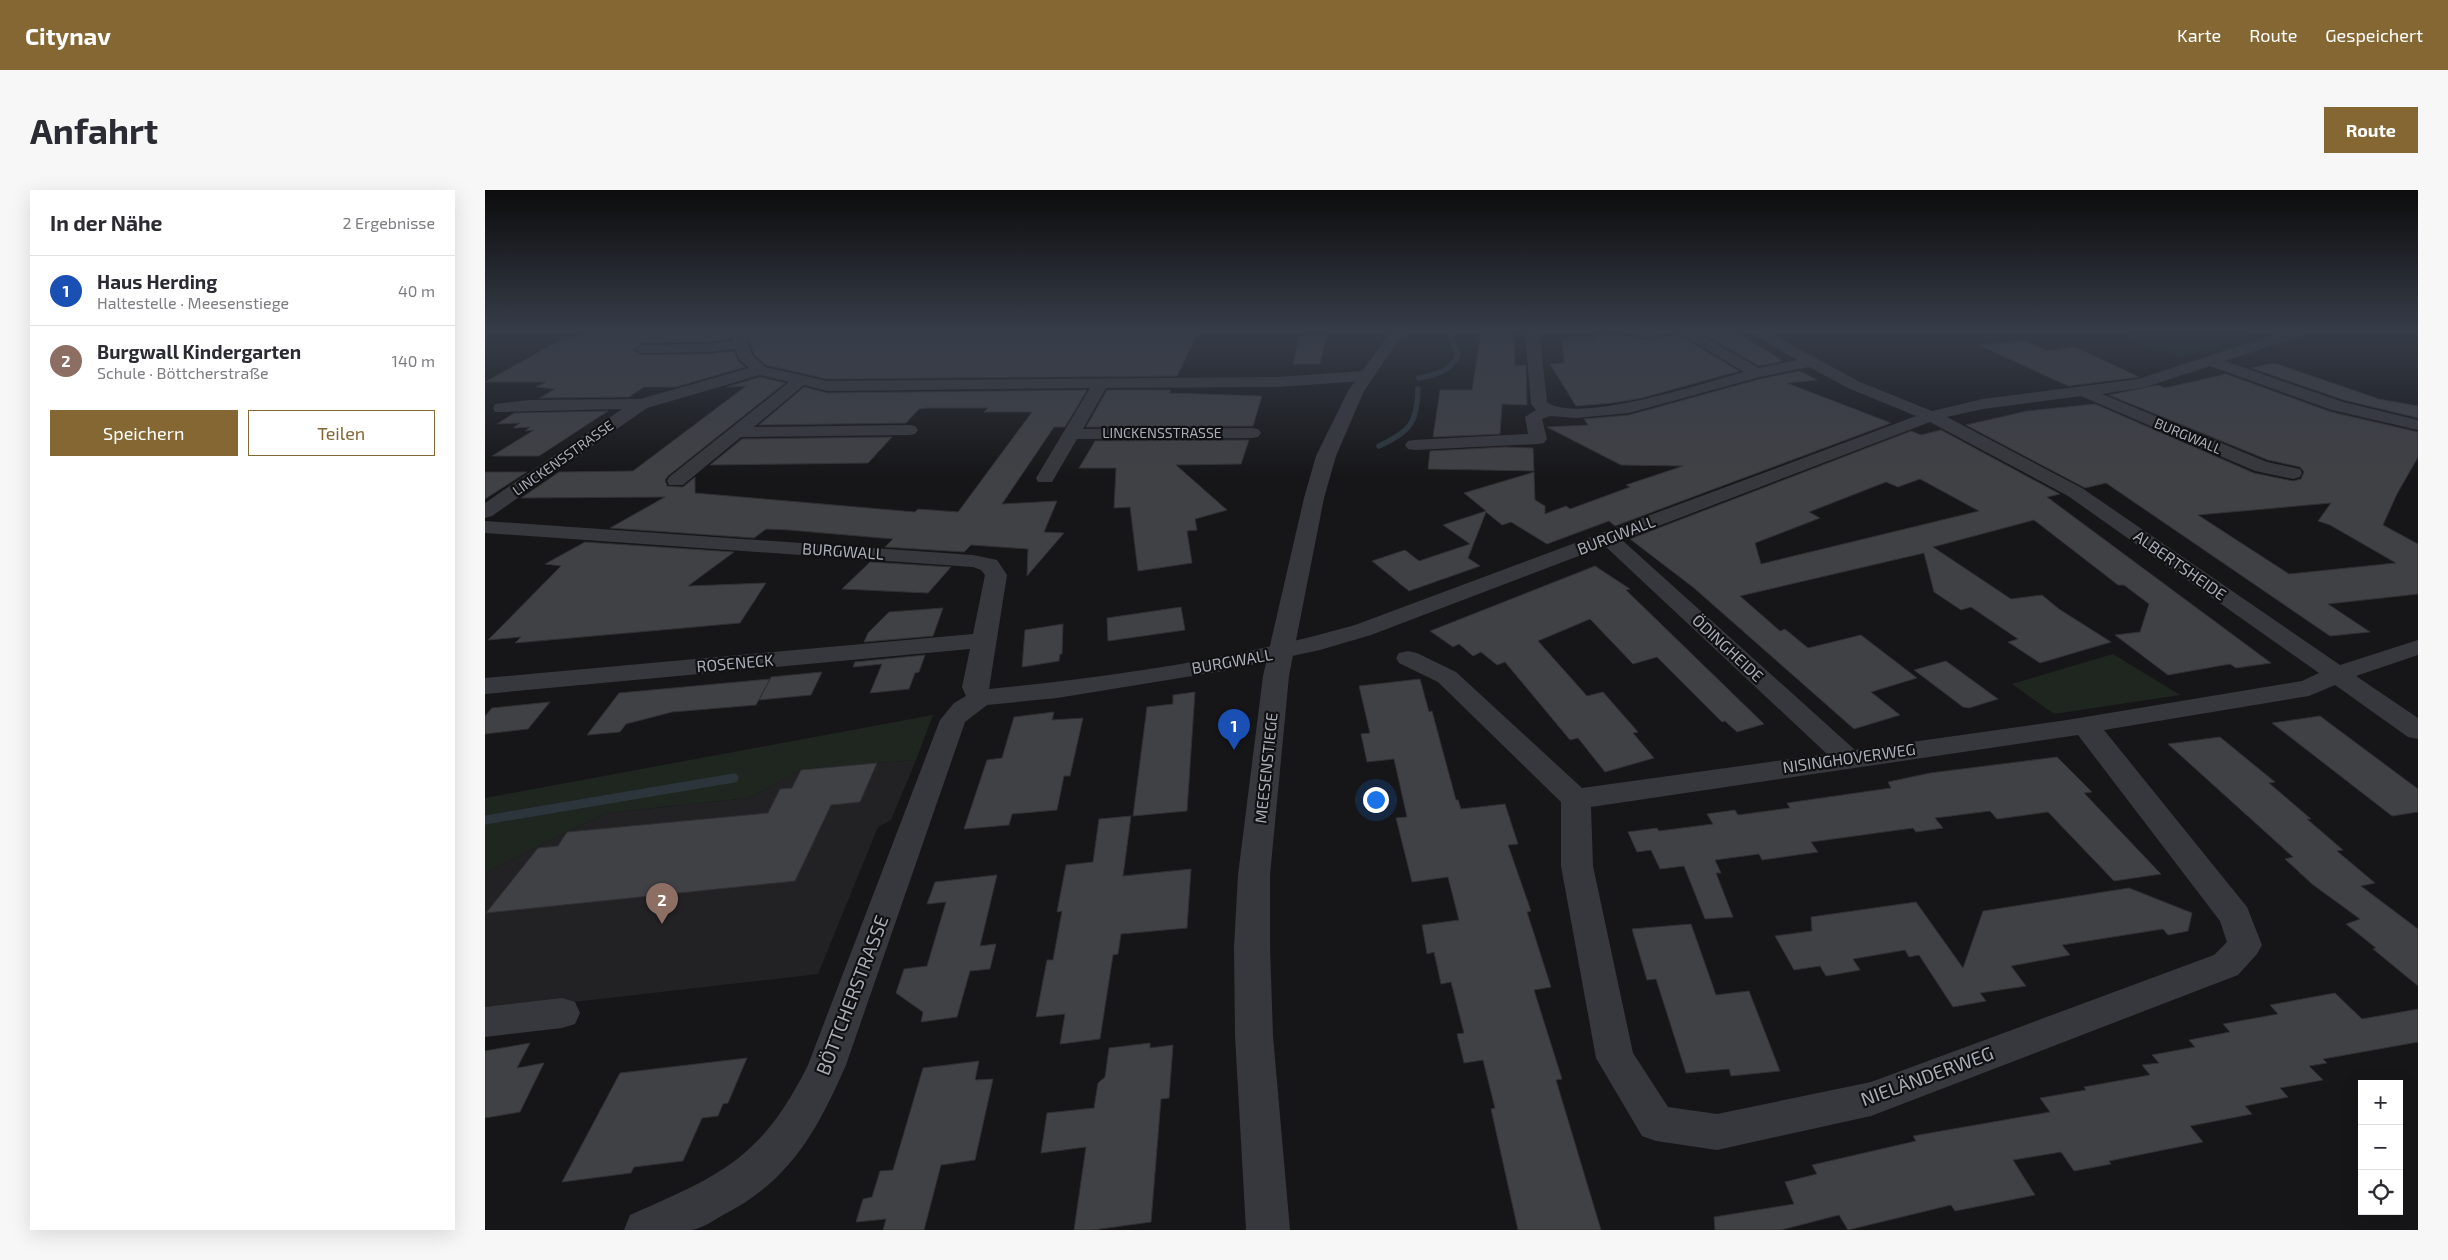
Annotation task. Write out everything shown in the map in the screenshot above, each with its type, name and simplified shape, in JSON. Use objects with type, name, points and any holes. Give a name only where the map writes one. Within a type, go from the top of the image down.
[{"type":"street","name":"LINCKENSSTRASSE","points":[[501,408],[529,405],[641,404],[727,380]]},
{"type":"street","points":[[795,380],[827,386],[1276,382],[1361,384]]},
{"type":"street","name":"MEESENSTIEGE","points":[[1268,1230],[1254,1036],[1252,947],[1254,876],[1280,652],[1316,489],[1326,456],[1364,380]]},
{"type":"street","points":[[1536,380],[1539,404],[1548,412]]},
{"type":"street","points":[[1414,445],[1539,439],[1533,417],[1548,412],[1596,414],[1622,410],[1693,394],[1737,380]]},
{"type":"street","name":"ALBERTSHEIDE","points":[[1844,380],[1931,416],[2075,492],[2418,731]]},
{"type":"street","name":"BURGWALL","points":[[485,527],[973,561],[989,565],[996,575],[975,686],[980,698],[1057,690],[1223,664],[1280,652],[1363,630],[1931,416],[1983,404],[2085,392],[2140,384],[2154,380]]},
{"type":"street","points":[[2263,380],[2338,406],[2418,425]]},
{"type":"street","points":[[676,482],[800,381]]},
{"type":"street","name":"LINCKENSSTRASSE","points":[[1045,478],[1101,384]]},
{"type":"street","name":"BURGWALL","points":[[2085,392],[2262,467],[2293,473]]},
{"type":"street","name":"LINCKENSSTRASSE","points":[[485,512],[641,404]]},
{"type":"street","points":[[736,432],[909,430]]},
{"type":"street","name":"LINCKENSSTRASSE","points":[[1071,434],[1252,433]]},
{"type":"street","name":"ÖDINGHEIDE","points":[[1609,538],[1847,758]]},
{"type":"street","name":"ROSENECK","points":[[485,686],[985,640]]},
{"type":"street","name":"NISINGHOVERWEG","points":[[1576,799],[1847,758],[2085,725],[2309,688],[2337,674],[2418,647]]},
{"type":"street","points":[[1408,658],[1447,677],[1576,799]]},
{"type":"street","name":"BÖTTCHERSTRASSE","points":[[645,1230],[708,1200],[750,1175],[773,1155],[792,1131],[811,1101],[827,1065],[953,720],[963,709],[980,698]]},
{"type":"street","name":"NIELÄNDERWEG","points":[[1576,799],[1577,866],[1615,1058],[1656,1123],[1717,1132],[1871,1099],[2226,965],[2245,944],[2235,916],[2085,725]]},
{"type":"street","points":[[485,1022],[562,1013]]},
{"type":"shaded area","points":[[2113,654],[2180,695],[2054,714],[2012,684]]},
{"type":"shaded area","points":[[933,715],[916,760],[803,769],[749,798],[606,813],[485,873],[485,798]]},
{"type":"shaded area","points":[[916,760],[891,820],[878,827],[818,974],[485,1012],[485,873],[606,813],[749,798],[803,769]]},
{"type":"building","points":[[489,380],[702,380],[676,387],[644,387],[629,397],[540,398],[555,389],[536,387],[546,382],[485,382]]},
{"type":"building","points":[[752,380],[771,380],[785,383],[668,476],[665,480],[667,486],[683,487],[695,477],[695,493],[915,512],[918,509],[958,512],[1032,412],[984,412],[988,408],[927,408],[919,409],[906,423],[759,425],[804,387],[827,393],[1087,390],[1065,427],[1054,427],[1002,504],[1057,501],[1044,532],[1064,533],[1027,576],[1028,549],[971,545],[964,552],[885,547],[893,539],[789,530],[766,529],[754,538],[610,528],[665,497],[521,498],[559,472],[633,471],[746,386],[727,387]]},
{"type":"building","points":[[1474,380],[1526,380],[1527,405],[1502,404],[1500,434],[1433,437],[1440,390],[1472,390]]},
{"type":"building","points":[[1560,380],[1708,380],[1642,398],[1576,406]]},
{"type":"building","points":[[1758,380],[1816,380],[1787,383],[1891,423],[1615,526],[1609,521],[1547,544],[1511,522],[1502,525],[1486,512],[1468,558],[1480,566],[1409,591],[1372,561],[1405,550],[1419,561],[1470,544],[1443,525],[1486,511],[1464,493],[1534,472],[1535,500],[1545,506],[1545,514],[1566,506],[1570,509],[1630,487],[1626,485],[1683,466],[1621,465],[1547,427],[1588,425],[1584,419],[1629,415]]},
{"type":"building","points":[[2054,380],[2119,380],[2068,386]]},
{"type":"building","points":[[2202,380],[2241,380],[2331,412],[2418,432],[2418,457],[2397,494],[2383,525],[2418,544],[2418,594],[2328,604],[2370,632],[2330,636],[2106,483],[2085,488],[1966,425],[2027,411],[2095,404],[2254,473],[2293,481],[2301,479],[2304,472],[2300,467],[2268,460],[2109,395],[2158,385],[2165,388]],"holes":[[[2331,503],[2318,521],[2330,525],[2396,563],[2289,574],[2198,515]]]},
{"type":"building","points":[[2285,380],[2322,380],[2379,399],[2418,406],[2418,418],[2344,400]]},
{"type":"building","points":[[1107,390],[1171,390],[1169,393],[1262,396],[1253,426],[1086,427]]},
{"type":"building","points":[[608,411],[539,456],[492,456],[534,430],[525,431],[530,427],[513,428],[520,423],[497,424],[514,413]]},
{"type":"building","points":[[1941,430],[2060,494],[2047,497],[2271,663],[2236,668],[2230,664],[2168,675],[2115,635],[2140,632],[2149,604],[2124,585],[2118,585],[2034,520],[1933,547],[2011,599],[2042,595],[2059,609],[2111,642],[2040,663],[2008,642],[2018,639],[1971,607],[1961,610],[1934,592],[1924,553],[1740,596],[1780,631],[1785,629],[1808,648],[1861,635],[1917,678],[1871,692],[1900,715],[1854,729],[1694,588],[1630,539],[1911,431],[1921,435]],"holes":[[[1920,479],[1979,511],[1761,564],[1755,543],[1820,518],[1809,512],[1886,482],[1898,487]]]},
{"type":"building","points":[[892,437],[868,463],[710,465],[742,439]]},
{"type":"building","points":[[1249,440],[1241,464],[1176,465],[1227,510],[1195,519],[1197,530],[1187,531],[1192,563],[1138,571],[1130,507],[1114,508],[1116,468],[1079,468],[1095,441]]},
{"type":"building","points":[[1505,447],[1533,448],[1534,471],[1428,469],[1430,451]]},
{"type":"building","points":[[485,472],[527,472],[485,499]]},
{"type":"building","points":[[585,542],[734,552],[688,586],[766,583],[740,623],[515,643],[521,637],[488,640],[561,566],[545,564]]},
{"type":"building","points":[[870,562],[951,567],[928,593],[842,589]]},
{"type":"building","points":[[1595,566],[1630,589],[1626,590],[1764,724],[1737,732],[1725,721],[1722,722],[1657,657],[1633,664],[1590,619],[1538,641],[1587,696],[1603,692],[1638,732],[1633,733],[1654,758],[1605,772],[1578,738],[1570,740],[1505,662],[1497,665],[1481,652],[1473,656],[1459,644],[1453,647],[1430,631]]},
{"type":"building","points":[[1181,607],[1185,630],[1108,641],[1107,618]]},
{"type":"building","points":[[943,608],[933,636],[864,642],[868,633],[889,612]]},
{"type":"building","points":[[1063,624],[1062,654],[1060,654],[1059,661],[1022,667],[1025,630]]},
{"type":"building","points":[[925,655],[919,672],[915,673],[909,689],[870,693],[882,664],[853,667],[855,662]]},
{"type":"building","points":[[1946,661],[1998,699],[1969,708],[1963,707],[1914,670]]},
{"type":"building","points":[[822,672],[811,695],[759,700],[771,677]]},
{"type":"building","points":[[770,679],[756,705],[672,712],[626,724],[620,732],[587,735],[619,693]]},
{"type":"building","points":[[1420,679],[1429,712],[1432,711],[1456,800],[1458,800],[1461,809],[1505,804],[1518,844],[1508,845],[1531,911],[1527,912],[1551,987],[1534,990],[1562,1079],[1556,1080],[1601,1230],[1518,1230],[1491,1109],[1495,1108],[1483,1060],[1464,1063],[1457,1034],[1464,1033],[1451,982],[1441,984],[1434,952],[1427,954],[1422,925],[1459,920],[1448,877],[1412,882],[1396,818],[1407,817],[1394,759],[1367,762],[1361,734],[1370,733],[1359,686]]},
{"type":"building","points":[[1195,692],[1187,811],[1133,816],[1147,707],[1173,704],[1173,695]]},
{"type":"building","points":[[550,702],[528,729],[485,734],[485,716],[492,708]]},
{"type":"building","points":[[1054,712],[1052,720],[1083,718],[1070,776],[1064,776],[1057,810],[1012,814],[1009,825],[964,829],[987,760],[1002,758],[1014,717]]},
{"type":"building","points":[[2320,716],[2418,789],[2418,812],[2392,816],[2272,723]]},
{"type":"building","points":[[2220,737],[2275,782],[2269,783],[2311,819],[2307,819],[2343,850],[2337,851],[2375,883],[2361,886],[2418,929],[2418,986],[2346,924],[2360,919],[2312,884],[2285,859],[2293,857],[2168,744]]},
{"type":"building","points":[[2057,757],[2092,792],[2084,793],[2161,874],[2114,881],[2048,812],[1997,819],[1990,811],[1935,818],[1943,828],[1916,832],[1913,828],[1811,842],[1818,852],[1762,860],[1759,854],[1715,860],[1721,873],[1716,873],[1733,917],[1705,919],[1684,866],[1660,869],[1651,850],[1637,852],[1628,832],[1657,828],[1659,831],[1713,824],[1707,814],[1735,810],[1738,815],[1790,808],[1787,803],[1891,788],[1888,782],[1930,773]]},
{"type":"building","points":[[877,763],[860,802],[831,805],[795,881],[486,913],[538,848],[558,846],[567,832],[768,813],[780,789],[792,788],[801,770]]},
{"type":"building","points":[[1131,816],[1123,876],[1191,869],[1187,928],[1121,934],[1118,954],[1113,955],[1100,1039],[1060,1044],[1065,1014],[1036,1017],[1047,960],[1053,960],[1062,911],[1057,912],[1066,865],[1093,862],[1099,819]]},
{"type":"building","points":[[997,875],[980,946],[996,944],[990,969],[970,971],[957,1017],[921,1022],[923,1012],[896,993],[904,969],[927,966],[946,902],[927,904],[935,882]]},
{"type":"building","points":[[2129,888],[2192,913],[2188,931],[2168,935],[2163,929],[2062,945],[2070,955],[2011,966],[2026,986],[1980,993],[1986,1001],[1953,1007],[1919,955],[1909,957],[1905,950],[1853,959],[1860,970],[1826,976],[1820,966],[1794,970],[1775,936],[1812,931],[1811,917],[1916,902],[1963,968],[1983,911]]},
{"type":"building","points":[[1691,924],[1716,995],[1749,991],[1780,1071],[1731,1076],[1729,1069],[1686,1073],[1656,979],[1647,980],[1632,929]]},
{"type":"building","points":[[2335,993],[2362,1019],[2418,1009],[2418,1042],[2323,1059],[2327,1063],[2309,1066],[2323,1080],[2280,1088],[2288,1097],[2245,1106],[2252,1114],[2190,1126],[2203,1142],[2109,1161],[2111,1164],[2074,1171],[2061,1152],[2013,1160],[2035,1195],[1955,1211],[1951,1205],[1848,1230],[1839,1215],[1781,1230],[1715,1230],[1714,1217],[1794,1204],[1785,1182],[1817,1174],[1812,1165],[1916,1141],[1913,1136],[2050,1112],[2040,1098],[2086,1090],[2084,1087],[2150,1075],[2142,1065],[2159,1063],[2152,1055],[2195,1047],[2189,1040],[2230,1032],[2223,1024],[2278,1014],[2270,1005]]},
{"type":"building","points":[[530,1043],[517,1068],[544,1063],[520,1112],[485,1118],[485,1051]]},
{"type":"building","points":[[1150,1043],[1150,1048],[1173,1045],[1169,1098],[1161,1099],[1151,1222],[1093,1230],[1074,1230],[1086,1147],[1041,1153],[1047,1113],[1094,1108],[1098,1083],[1105,1077],[1109,1048]]},
{"type":"building","points":[[747,1058],[728,1103],[723,1104],[718,1116],[702,1118],[683,1161],[634,1167],[631,1173],[562,1182],[620,1073]]},
{"type":"building","points":[[979,1061],[975,1080],[993,1079],[975,1160],[941,1165],[924,1230],[883,1230],[886,1219],[856,1222],[863,1199],[872,1197],[880,1171],[893,1170],[923,1068]]},
{"type":"waterway","points":[[1379,446],[1398,436],[1410,425],[1416,411],[1418,389]]},
{"type":"waterway","points":[[485,820],[734,778]]},
{"type":"place","name":"Haus Herding","points":[[1234,750]]},
{"type":"place","name":"Burgwall Kindergarten","points":[[662,924]]}]
